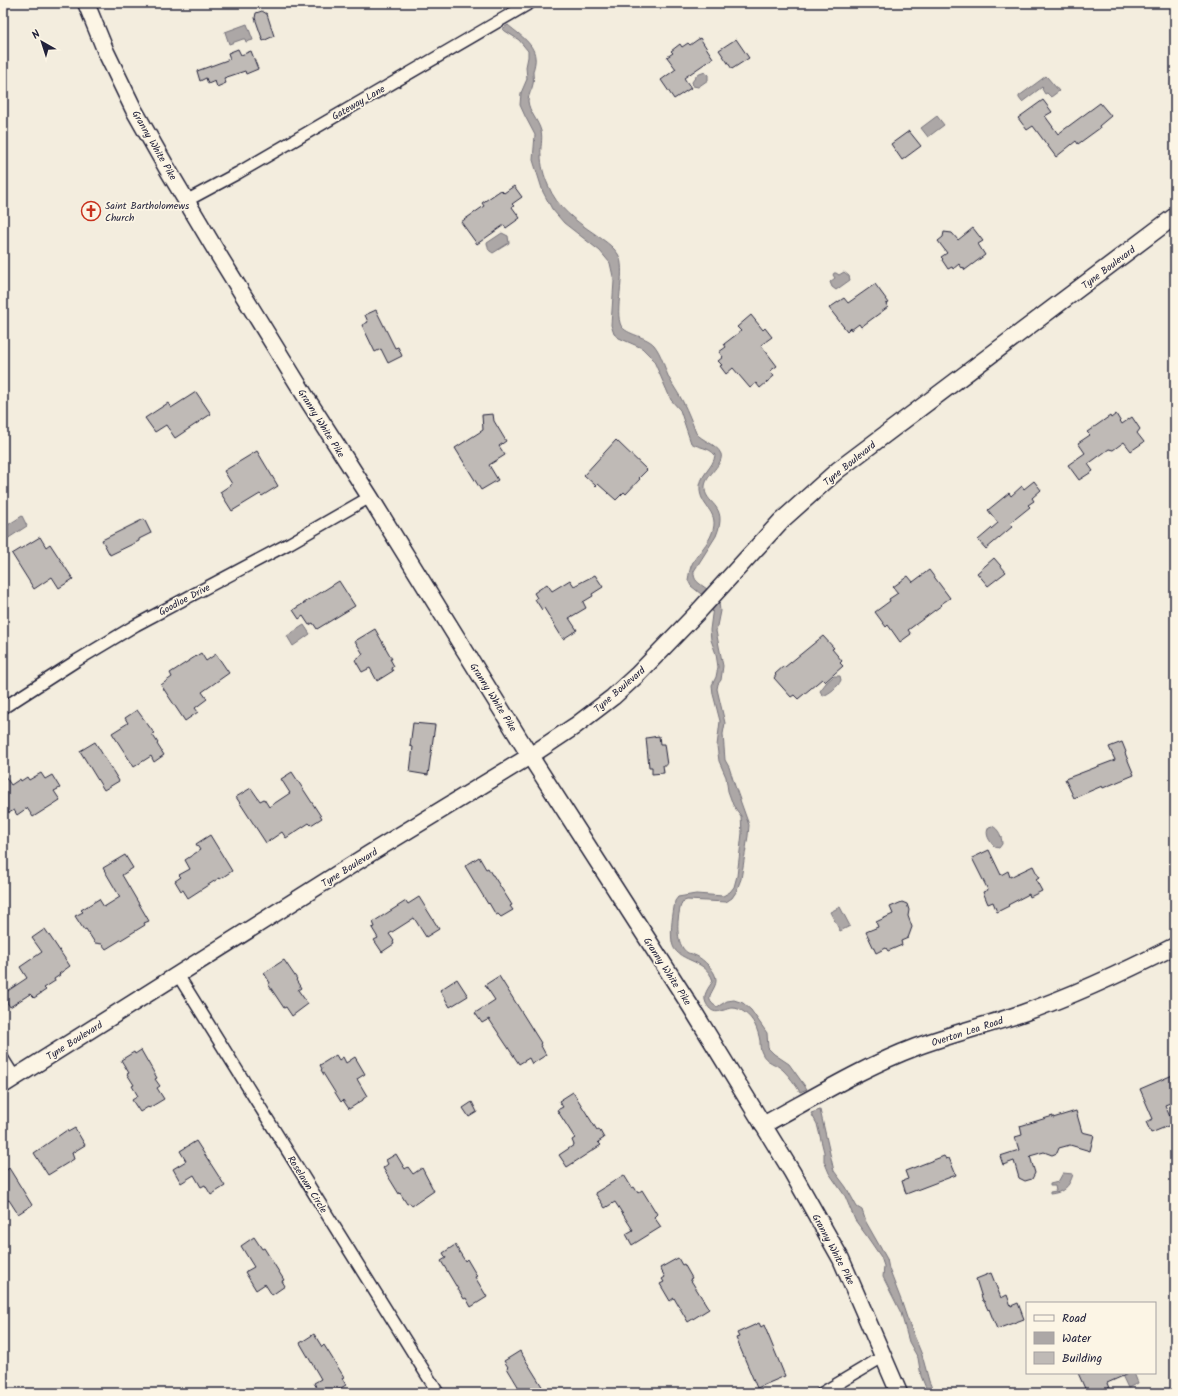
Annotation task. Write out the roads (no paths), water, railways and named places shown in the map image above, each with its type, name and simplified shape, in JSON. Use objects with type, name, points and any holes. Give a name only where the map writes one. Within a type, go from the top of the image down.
[{"type":"street","name":"Granny White Pike","points":[[86,3],[120,83],[186,201],[309,402],[370,497],[530,756],[691,1007],[792,1172],[840,1259],[899,1393]]},
{"type":"street","name":"Gateway Lane","points":[[186,201],[238,173],[530,3]]},
{"type":"street","name":"Tyne Boulevard","points":[[9,1082],[369,854],[530,756],[575,726],[627,685],[697,613],[781,521],[838,470],[1175,216]]},
{"type":"street","name":"Goodloe Drive","points":[[3,708],[76,661],[136,625],[290,543],[370,497]]},
{"type":"street","name":"Overton Lea Road","points":[[763,1125],[882,1062],[916,1047],[1055,1001],[1130,968],[1175,946]]},
{"type":"street","name":"Roselawn Circle","points":[[178,975],[438,1393]]},
{"type":"street","points":[[3,1059],[9,1082]]},
{"type":"street","points":[[822,1393],[884,1356]]},
{"type":"water","points":[[247,24],[253,40],[246,42],[245,39],[243,39],[229,44],[225,32]]},
{"type":"water","points":[[508,25],[532,47],[534,52],[535,60],[533,82],[528,101],[530,109],[541,131],[542,167],[552,193],[556,201],[568,213],[607,243],[618,254],[621,268],[619,316],[622,327],[630,333],[645,339],[654,345],[661,357],[669,378],[685,406],[696,433],[713,445],[721,454],[718,466],[708,478],[705,486],[705,492],[718,511],[720,517],[716,536],[694,571],[694,577],[696,580],[707,589],[701,594],[691,586],[688,580],[692,564],[708,541],[714,526],[712,515],[701,497],[700,485],[701,480],[714,460],[715,455],[710,450],[691,443],[680,410],[671,400],[653,359],[642,348],[619,338],[614,334],[611,325],[614,281],[610,263],[600,251],[564,223],[552,209],[543,192],[533,160],[535,135],[520,105],[521,93],[527,79],[526,67],[528,51],[519,40],[502,29]]},
{"type":"water","points":[[705,72],[708,75],[708,80],[698,87],[693,86],[692,82],[697,75]]},
{"type":"water","points":[[1046,76],[1059,91],[1051,97],[1047,93],[1045,94],[1042,87],[1022,102],[1019,96]]},
{"type":"water","points":[[937,116],[944,125],[928,137],[921,128]]},
{"type":"water","points":[[502,233],[508,236],[509,243],[493,253],[488,250],[487,243]]},
{"type":"water","points":[[844,272],[849,276],[850,280],[836,290],[832,287],[830,282],[835,278],[833,275],[834,273],[839,275]]},
{"type":"water","points":[[22,516],[27,526],[7,539],[3,532],[3,528]]},
{"type":"water","points":[[719,602],[720,611],[716,631],[723,666],[721,680],[717,689],[725,723],[723,734],[725,760],[729,767],[749,825],[748,836],[741,879],[732,898],[726,902],[687,900],[682,902],[678,922],[679,937],[680,943],[684,949],[688,953],[703,960],[714,973],[716,984],[710,996],[712,1003],[717,1007],[727,1001],[734,1000],[743,1003],[751,1010],[767,1033],[768,1048],[789,1064],[807,1089],[800,1092],[783,1070],[766,1059],[761,1050],[757,1029],[753,1021],[747,1015],[736,1008],[729,1008],[715,1012],[709,1008],[705,997],[706,991],[713,981],[709,973],[698,964],[679,954],[674,949],[672,942],[671,932],[675,901],[678,897],[696,894],[723,896],[730,892],[734,887],[737,876],[742,833],[741,816],[733,805],[728,791],[726,777],[719,761],[717,746],[720,721],[712,685],[716,677],[718,667],[710,630],[713,607]]},
{"type":"water","points":[[304,625],[310,634],[293,646],[287,636]]},
{"type":"water","points":[[834,676],[840,676],[840,683],[834,690],[823,696],[820,691]]},
{"type":"water","points":[[992,826],[997,829],[1001,836],[1002,844],[999,848],[993,845],[987,835],[989,827]]},
{"type":"water","points":[[840,907],[850,926],[840,931],[830,912]]},
{"type":"water","points":[[820,1110],[834,1171],[846,1187],[857,1207],[862,1210],[866,1222],[887,1259],[889,1269],[922,1355],[934,1393],[928,1393],[921,1376],[918,1358],[909,1342],[901,1313],[883,1277],[884,1266],[881,1257],[855,1220],[845,1196],[829,1173],[824,1161],[824,1152],[817,1124],[811,1113]]},
{"type":"water","points":[[1063,1173],[1073,1174],[1070,1182],[1059,1192],[1050,1194],[1050,1192],[1056,1191],[1055,1186],[1050,1186],[1050,1184],[1058,1182]]},
{"type":"water","points":[[1121,1374],[1134,1374],[1138,1383],[1128,1388]]},
{"type":"place","name":"Saint Bartholomews Church","points":[[91,211]]}]
